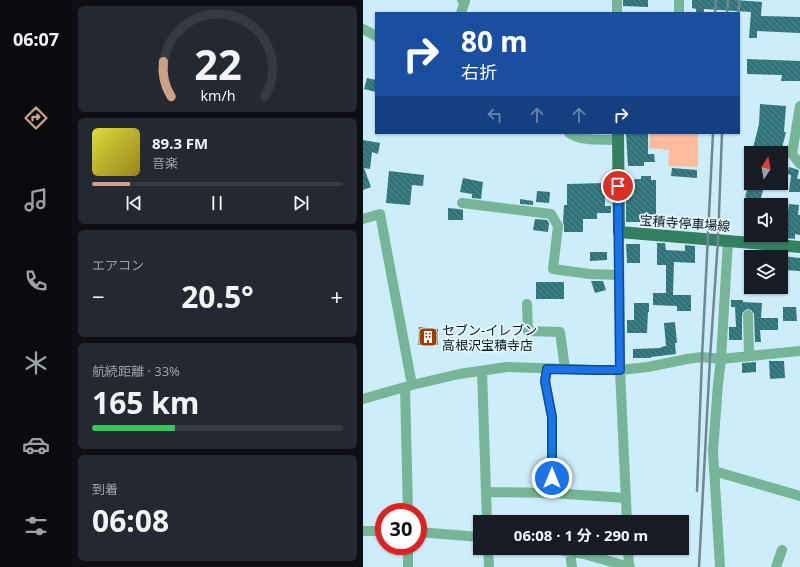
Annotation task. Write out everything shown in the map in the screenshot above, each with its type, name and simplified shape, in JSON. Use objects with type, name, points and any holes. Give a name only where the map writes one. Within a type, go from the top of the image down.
[{"type":"main road","points":[[617,136],[619,232]]},
{"type":"main road","name":"宝積寺停車場線","points":[[619,232],[800,246]]},
{"type":"street","points":[[461,12],[465,1],[462,0]]},
{"type":"street","points":[[617,0],[617,12]]},
{"type":"street","points":[[679,0],[679,12]]},
{"type":"street","points":[[363,29],[375,35]]},
{"type":"street","points":[[800,106],[792,154],[800,164]]},
{"type":"street","points":[[570,134],[585,139],[617,136]]},
{"type":"street","points":[[462,203],[551,214],[557,226],[553,269],[591,274],[619,275]]},
{"type":"street","points":[[363,219],[381,214],[408,386],[408,503]]},
{"type":"street","points":[[619,232],[620,370],[627,515]]},
{"type":"street","points":[[720,567],[713,451],[721,359],[728,240]]},
{"type":"street","points":[[527,304],[528,331],[560,332],[565,369]]},
{"type":"street","points":[[748,315],[749,356]]},
{"type":"street","points":[[363,399],[408,386],[459,374],[507,367],[620,370],[648,367],[702,357],[721,359],[800,351]]},
{"type":"street","points":[[547,369],[545,381],[552,417],[552,493]]},
{"type":"street","points":[[482,371],[487,515]]},
{"type":"street","points":[[714,471],[800,496]]},
{"type":"street","points":[[486,492],[552,493],[627,498]]},
{"type":"street","points":[[363,531],[375,531]]},
{"type":"street","points":[[427,533],[473,536]]},
{"type":"street","points":[[776,567],[783,550]]},
{"type":"street","points":[[408,555],[408,567]]},
{"type":"street","points":[[488,555],[489,567]]},
{"type":"street","points":[[570,555],[572,567]]},
{"type":"street","points":[[587,555],[629,567],[628,555]]},
{"type":"shaded area","points":[[650,134],[698,134],[698,167],[668,166],[669,150],[649,148]]},
{"type":"building","points":[[623,0],[648,0],[648,7],[623,6]]},
{"type":"building","points":[[692,0],[735,0],[762,2],[761,16],[800,17],[800,33],[757,31],[757,38],[749,38],[751,12],[704,9],[704,12],[696,12],[696,9],[692,8]]},
{"type":"building","points":[[747,59],[800,61],[800,81],[781,81],[782,75],[747,74]]},
{"type":"building","points":[[367,78],[375,80],[375,92],[364,89]]},
{"type":"building","points":[[760,104],[786,106],[784,132],[786,132],[782,146],[754,146],[759,124]]},
{"type":"building","points":[[626,134],[648,134],[648,154],[654,154],[655,162],[644,162],[644,166],[628,166]]},
{"type":"building","points":[[363,140],[380,143],[378,154],[372,152],[370,169],[364,168],[371,187],[363,190]]},
{"type":"building","points":[[789,167],[799,170],[797,179],[800,179],[800,192],[789,192],[791,175],[788,174]]},
{"type":"building","points":[[672,168],[697,170],[697,178],[671,176]]},
{"type":"building","points":[[389,171],[424,175],[423,186],[412,185],[410,205],[386,203]]},
{"type":"building","points":[[641,176],[651,176],[651,180],[656,180],[656,216],[642,215],[641,222],[626,222],[626,200],[629,200],[628,180],[641,179]]},
{"type":"building","points":[[463,178],[483,182],[481,199],[472,198],[472,194],[460,192]]},
{"type":"building","points":[[605,183],[605,206],[611,206],[611,213],[597,213],[597,219],[583,219],[583,232],[564,232],[564,205],[567,205],[567,184]]},
{"type":"building","points":[[747,190],[763,190],[761,198],[745,197]]},
{"type":"building","points":[[537,191],[550,192],[549,203],[536,202]]},
{"type":"building","points":[[520,199],[533,201],[533,205],[520,204]]},
{"type":"building","points":[[789,204],[799,205],[798,215],[800,215],[800,235],[795,234],[795,239],[788,238]]},
{"type":"building","points":[[448,208],[463,210],[463,220],[448,220]]},
{"type":"building","points":[[535,219],[547,220],[549,223],[548,232],[533,230]]},
{"type":"building","points":[[657,243],[665,243],[666,250],[685,251],[685,245],[695,246],[695,263],[674,262],[673,295],[691,295],[691,311],[677,311],[677,306],[653,305],[653,293],[666,293],[666,265],[657,265]]},
{"type":"building","points":[[626,244],[640,244],[640,263],[627,263]]},
{"type":"building","points":[[590,252],[607,252],[607,260],[590,261]]},
{"type":"building","points":[[788,257],[800,258],[800,271],[788,270]]},
{"type":"building","points":[[591,281],[603,281],[606,290],[595,293]]},
{"type":"building","points":[[536,282],[564,282],[564,299],[536,299]]},
{"type":"building","points":[[731,300],[762,303],[761,318],[778,318],[778,330],[760,330],[761,342],[755,342],[754,314],[751,310],[747,309],[742,315],[742,340],[729,340],[729,327],[736,327],[735,307],[731,307]]},
{"type":"building","points":[[634,303],[649,303],[647,333],[627,333],[627,320],[634,320]]},
{"type":"building","points":[[783,307],[796,307],[797,321],[783,321]]},
{"type":"building","points":[[675,322],[677,343],[675,343],[676,354],[651,358],[633,358],[633,349],[661,348],[666,346],[664,323]]},
{"type":"building","name":"セブン-イレブン 高根沢宝積寺店","points":[[419,327],[438,329],[438,345],[418,345]]},
{"type":"building","points":[[769,361],[784,361],[785,378],[770,379]]},
{"type":"building","points":[[756,362],[756,372],[742,373],[742,363]]},
{"type":"railway","points":[[715,12],[716,0]]},
{"type":"railway","points":[[727,12],[728,0]]},
{"type":"railway","points":[[738,12],[740,0]]},
{"type":"railway","points":[[697,491],[713,134]]},
{"type":"railway","points":[[699,567],[718,240],[722,134]]},
{"type":"place","name":"セブン-イレブン 高根沢宝積寺店","points":[[428,337]]},
{"type":"route","points":[[552,478],[552,417],[545,381],[547,369],[620,370],[618,186]]}]
